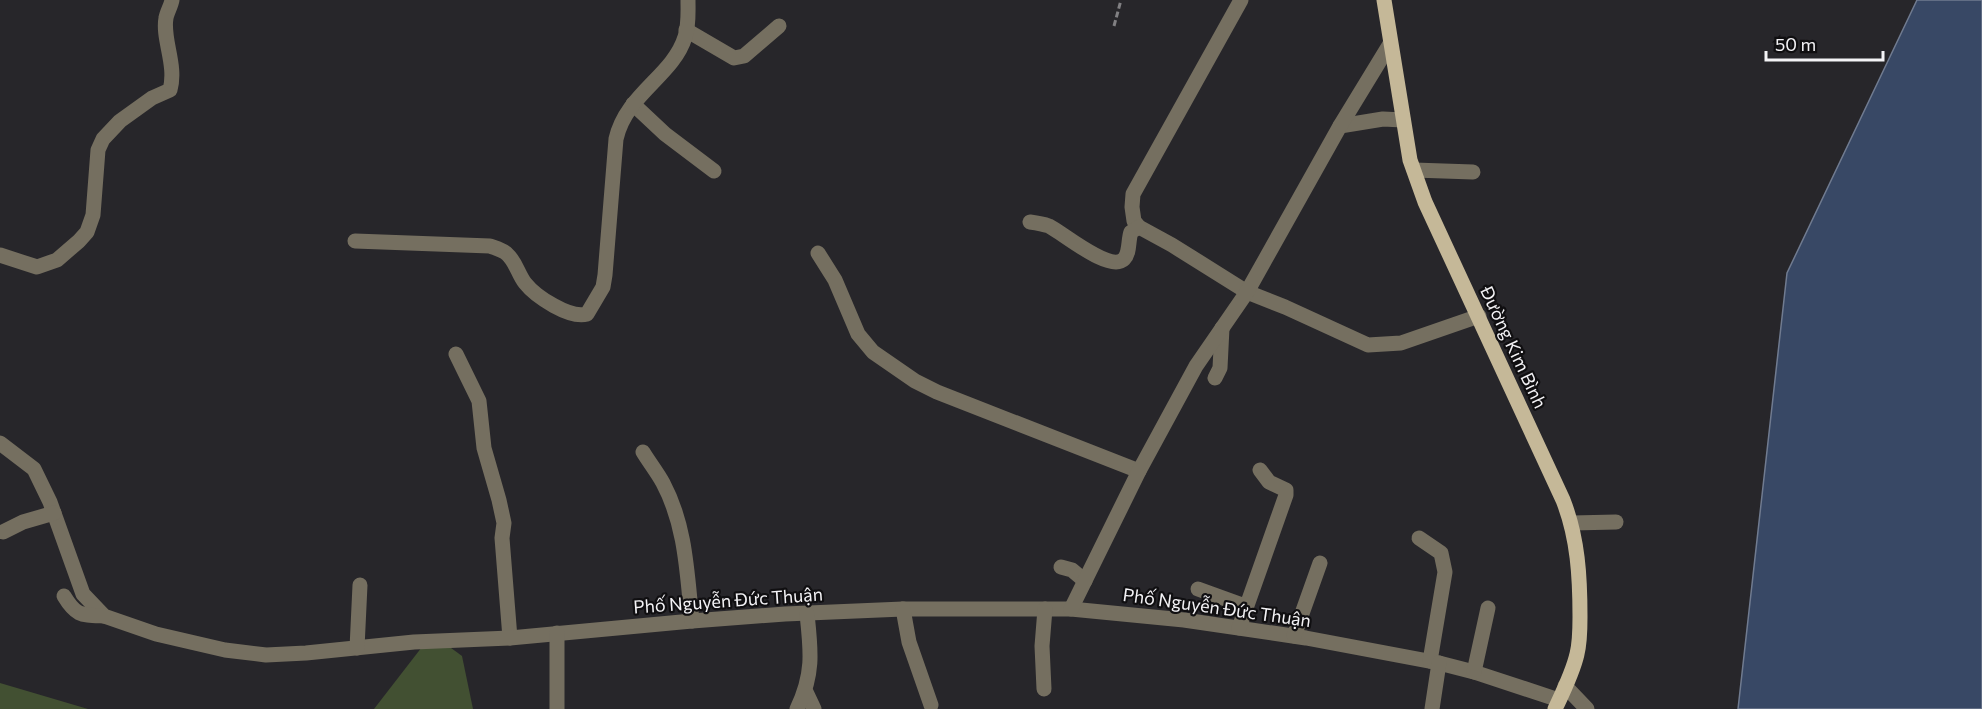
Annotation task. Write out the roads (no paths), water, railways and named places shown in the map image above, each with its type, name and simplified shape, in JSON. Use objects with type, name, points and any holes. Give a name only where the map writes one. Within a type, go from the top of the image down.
[{"type":"main road","name":"Đường Kim Bình","points":[[1384,0],[1403,120],[1414,170],[1425,202],[1572,523],[1577,551],[1580,599],[1579,641],[1577,655],[1560,698]]},
{"type":"street","points":[[0,255],[37,267],[57,260],[87,232],[93,215],[98,150],[103,139],[120,121],[152,98],[170,90],[171,56],[165,20],[172,0]]},
{"type":"street","points":[[355,241],[490,246],[506,253],[516,266],[524,283],[540,297],[568,312],[580,316],[587,314],[603,287],[619,125],[625,113],[675,55],[685,38],[688,0]]},
{"type":"street","points":[[1241,0],[1147,167],[1134,194],[1132,207],[1134,221],[1139,227],[1247,292],[1368,345],[1401,344],[1479,316]]},
{"type":"street","points":[[686,30],[735,58],[744,56],[759,45],[778,26]]},
{"type":"street","points":[[1071,609],[1139,471],[1196,366],[1247,292],[1340,126],[1390,44]]},
{"type":"street","points":[[633,104],[665,134],[714,171]]},
{"type":"street","points":[[1340,126],[1383,119],[1403,120]]},
{"type":"street","points":[[1414,170],[1473,172]]},
{"type":"street","points":[[1030,222],[1052,227],[1063,237],[1103,259],[1116,262],[1126,257],[1131,232],[1139,227]]},
{"type":"street","points":[[818,253],[835,280],[858,334],[882,360],[937,392],[1139,471]]},
{"type":"street","points":[[1215,378],[1220,368],[1222,328]]},
{"type":"street","points":[[456,354],[479,400],[484,448],[500,500],[504,523],[502,538],[510,638]]},
{"type":"street","name":"Phố Nguyễn Đức Thuận","points":[[0,443],[34,469],[54,513],[82,594],[104,616],[156,634],[225,650],[266,655],[306,653],[414,642],[510,638],[692,621],[903,609],[1071,609],[1184,620],[1294,636],[1434,662],[1560,698]]},
{"type":"street","points":[[642,452],[663,483],[676,512],[682,533],[692,621]]},
{"type":"street","points":[[1239,628],[1286,495],[1286,490],[1269,482],[1260,470]]},
{"type":"street","points":[[3,532],[23,522],[54,513]]},
{"type":"street","points":[[1572,523],[1616,522]]},
{"type":"street","points":[[1419,538],[1441,554],[1445,572],[1434,662],[1432,709]]},
{"type":"street","points":[[1294,636],[1320,563]]},
{"type":"street","points":[[1061,567],[1072,570],[1085,581]]},
{"type":"street","points":[[357,648],[360,585]]},
{"type":"street","points":[[1198,589],[1245,606]]},
{"type":"street","points":[[64,596],[73,610],[85,615],[104,616]]},
{"type":"street","points":[[1474,672],[1488,608]]},
{"type":"street","points":[[903,609],[909,642],[931,705]]},
{"type":"street","points":[[1044,689],[1042,646],[1045,609]]},
{"type":"street","points":[[797,709],[806,692],[811,653],[807,614]]},
{"type":"street","points":[[557,633],[557,709]]},
{"type":"street","points":[[806,692],[814,709]]},
{"type":"street","points":[[1560,698],[1587,709]]},
{"type":"water","points":[[1917,0],[1982,0],[1982,709],[1738,709],[1787,273]]}]
